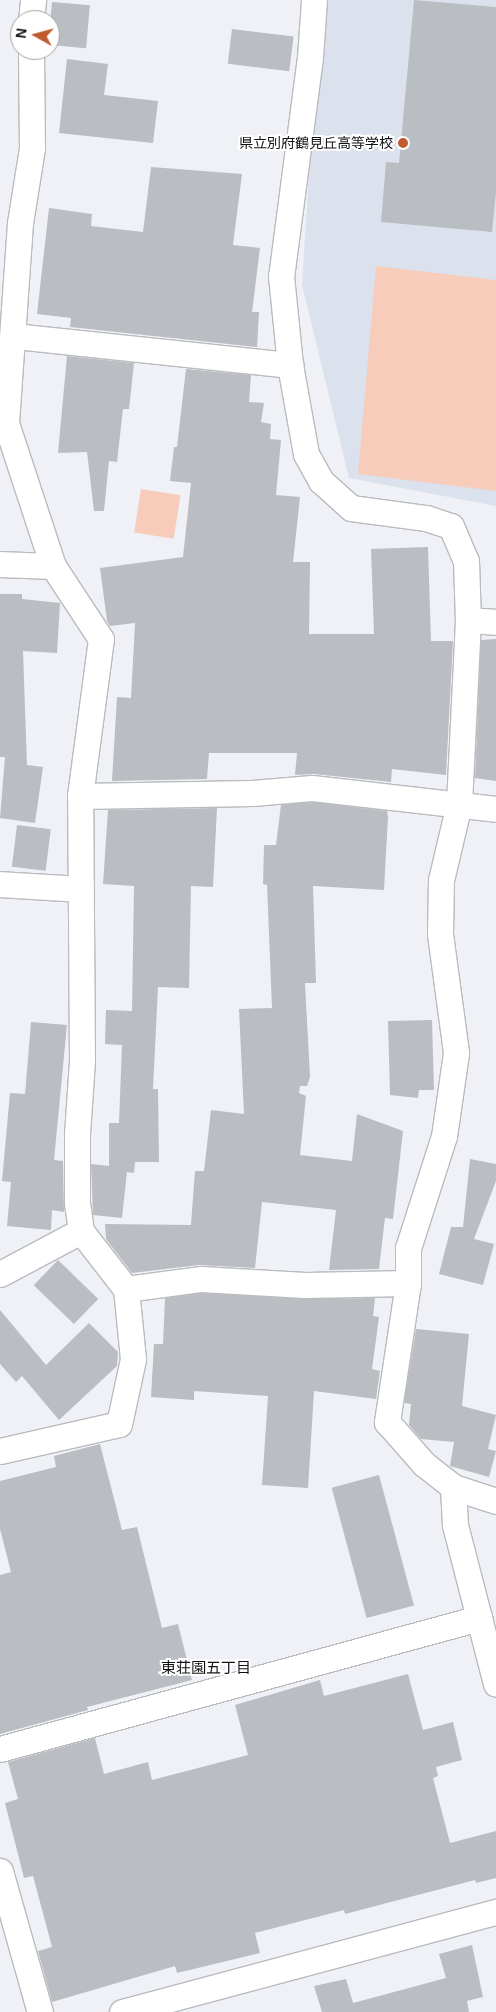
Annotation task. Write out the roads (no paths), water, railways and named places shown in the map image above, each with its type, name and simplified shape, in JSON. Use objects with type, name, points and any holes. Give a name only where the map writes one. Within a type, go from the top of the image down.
[{"type":"street","points":[[314,0],[310,57],[281,276],[290,365],[306,454],[321,481],[351,508],[426,518],[451,526],[466,561],[468,620],[459,804],[441,880],[440,934],[456,1054],[444,1136],[408,1248],[408,1283],[387,1422],[424,1464],[453,1487],[496,1502]]},
{"type":"street","points":[[0,1451],[118,1424],[133,1359],[126,1289],[81,1231],[77,1203],[77,1134],[82,1061],[80,796],[101,639],[53,566],[6,423],[5,403],[14,336],[20,223],[32,148],[31,60]]},
{"type":"street","points":[[14,336],[290,365]]},
{"type":"street","points":[[0,564],[53,566]]},
{"type":"street","points":[[468,620],[496,622]]},
{"type":"street","points":[[80,796],[252,793],[312,788],[496,809]]},
{"type":"street","points":[[0,884],[81,889]]},
{"type":"street","points":[[0,1274],[81,1231]]},
{"type":"street","points":[[126,1289],[201,1279],[305,1285],[408,1283]]},
{"type":"street","points":[[453,1487],[455,1525],[496,1684]]},
{"type":"street","points":[[0,1749],[479,1618]]},
{"type":"street","points":[[0,1872],[40,2012]]},
{"type":"street","points":[[122,2012],[496,1912]]},
{"type":"place","name":"県立別府鶴見丘高等学校","points":[[403,143]]},
{"type":"district","name":"東荘園五丁目","points":[[206,1668]]}]
